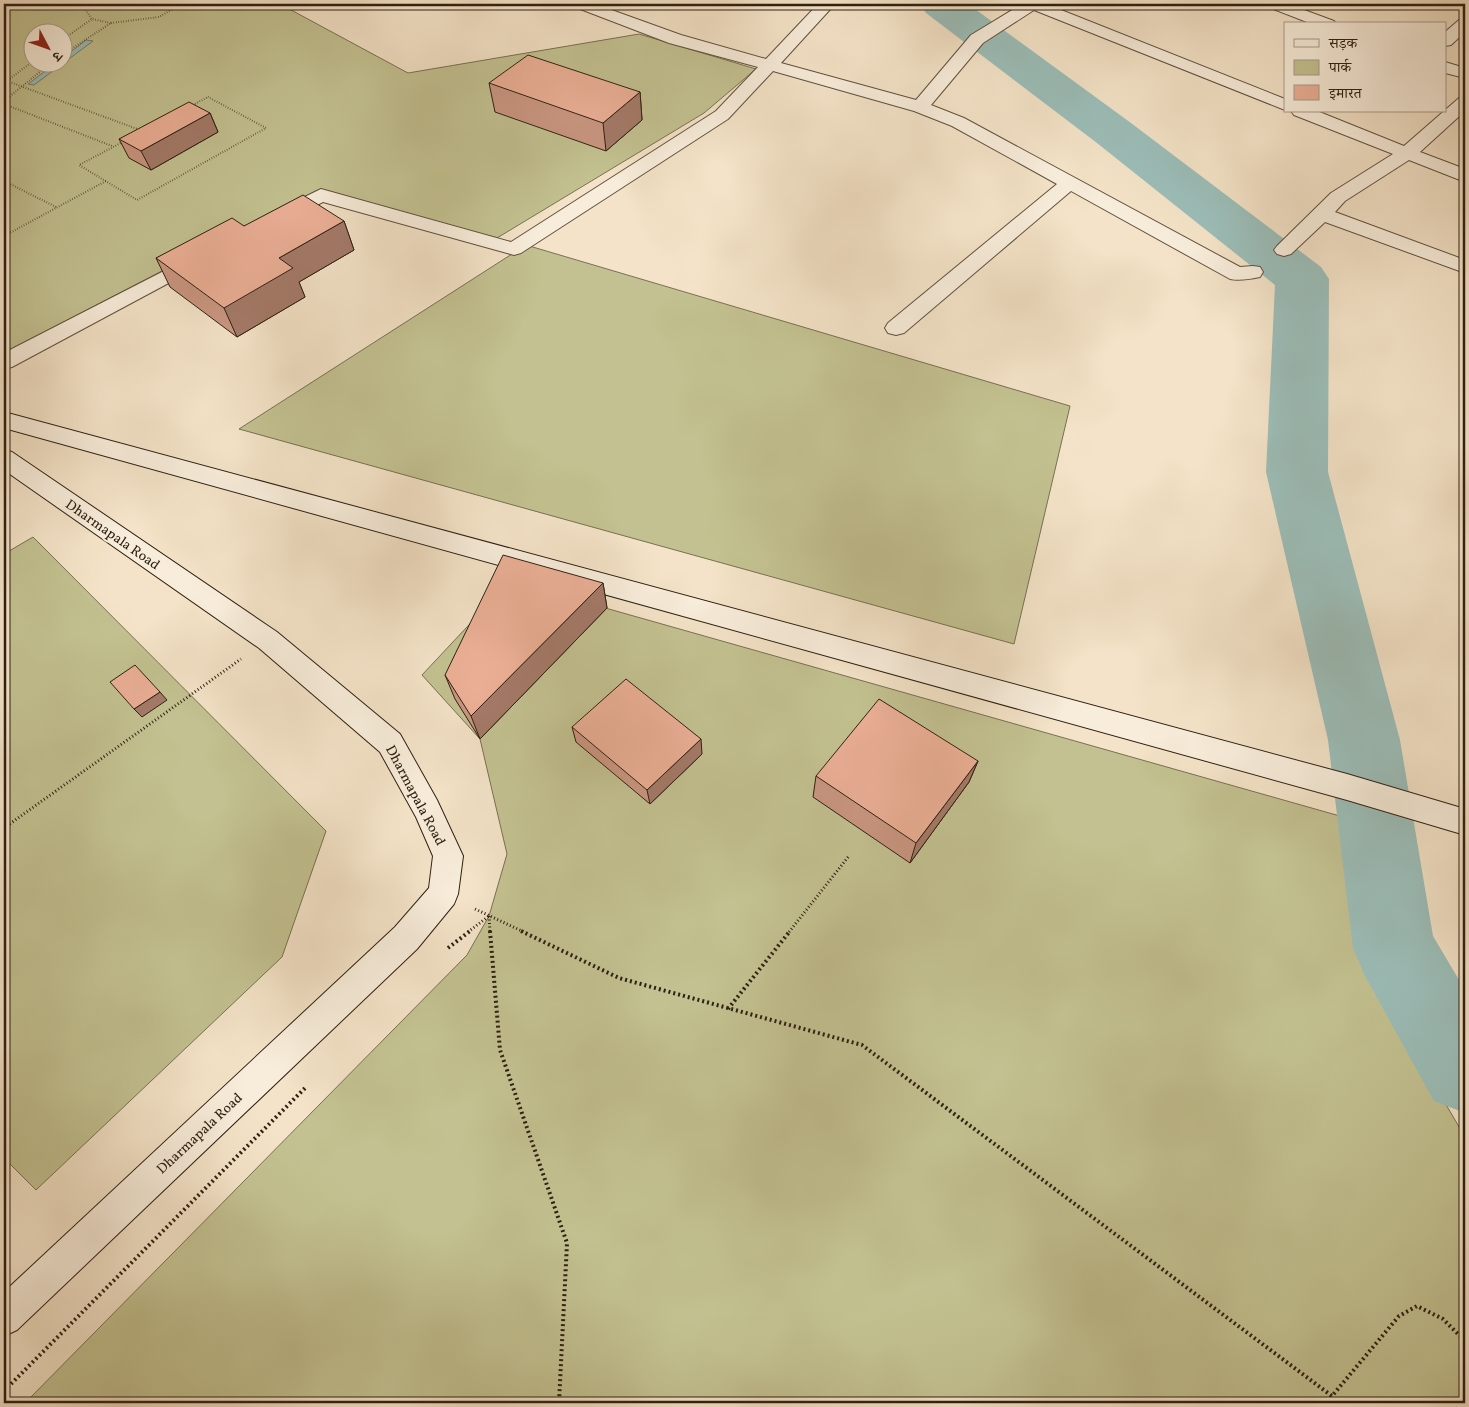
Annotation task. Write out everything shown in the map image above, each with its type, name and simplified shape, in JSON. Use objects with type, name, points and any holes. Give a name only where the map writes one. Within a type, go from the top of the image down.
[{"type":"street","points":[[581,4],[675,39],[920,107],[958,122],[1237,274],[1253,272]]},
{"type":"street","points":[[259,227],[321,195],[514,249],[722,115],[827,4]]},
{"type":"street","points":[[920,107],[977,39],[1032,4],[1284,106]]},
{"type":"street","points":[[1274,4],[1323,22]]},
{"type":"street","points":[[1446,40],[1465,23]]},
{"type":"street","points":[[1446,67],[1465,73]]},
{"type":"street","points":[[1284,250],[1338,196],[1406,154],[1465,102]]},
{"type":"street","points":[[1302,112],[1465,176]]},
{"type":"street","points":[[896,328],[1070,183]]},
{"type":"street","points":[[1322,214],[1465,267]]},
{"type":"street","points":[[4,362],[215,250]]},
{"type":"street","points":[[4,420],[1347,787],[1465,822]]},
{"type":"street","name":"Dharmapala Road","points":[[4,458],[268,640],[390,743],[427,809],[448,856],[443,894],[406,938],[4,1317]]},
{"type":"path","points":[[81,4],[92,19],[111,23],[159,17],[181,4]]},
{"type":"path","points":[[72,33],[92,19]]},
{"type":"path","points":[[72,48],[111,23]]},
{"type":"path","points":[[5,82],[22,69]]},
{"type":"path","points":[[38,72],[19,86],[4,102],[112,146]]},
{"type":"path","points":[[5,82],[142,130]]},
{"type":"path","points":[[208,97],[266,128],[137,200],[79,164],[142,130],[208,97]]},
{"type":"path","points":[[4,181],[56,207]]},
{"type":"path","points":[[4,236],[106,181]]},
{"type":"path","points":[[4,828],[268,640]]},
{"type":"path","points":[[728,1009],[849,856]]},
{"type":"path","points":[[443,894],[619,978],[862,1046],[1332,1396]]},
{"type":"path","points":[[440,954],[488,916]]},
{"type":"path","points":[[488,916],[500,1050],[567,1243],[559,1403]]},
{"type":"path","points":[[4,1391],[313,1080]]},
{"type":"path","points":[[1329,1403],[1332,1396],[1399,1316],[1417,1306],[1443,1319],[1465,1341]]},
{"type":"green space","points":[[4,4],[280,4],[408,73],[639,34],[756,69],[704,113],[497,238],[316,191],[4,353]]},
{"type":"green space","points":[[526,245],[1070,406],[1014,644],[239,429]]},
{"type":"green space","points":[[33,537],[326,831],[282,957],[36,1190],[4,1158],[4,554]]},
{"type":"green space","points":[[510,581],[1354,820],[1367,970],[1465,1137],[1465,1403],[25,1403],[467,955],[489,916],[507,854],[480,739],[422,675]]},
{"type":"water","points":[[86,40],[93,41],[72,57],[72,51]]},
{"type":"water","points":[[44,72],[51,72],[34,85],[28,84]]},
{"type":"building","points":[[528,55],[640,92],[603,123],[489,83]]},
{"type":"building","points":[[189,102],[210,113],[141,151],[119,139]]},
{"type":"building","points":[[303,195],[344,221],[279,258],[293,268],[224,308],[156,258],[232,218],[244,226]]},
{"type":"building","points":[[503,555],[603,583],[471,716],[445,675]]},
{"type":"building","points":[[135,665],[160,692],[134,709],[110,682]]},
{"type":"building","points":[[626,679],[701,739],[647,790],[572,727]]},
{"type":"building","points":[[879,699],[978,761],[916,843],[816,776]]},
{"type":"waterway","points":[[941,4],[1114,133],[1302,279],[1297,472],[1364,740],[1394,948],[1465,1070]]}]
